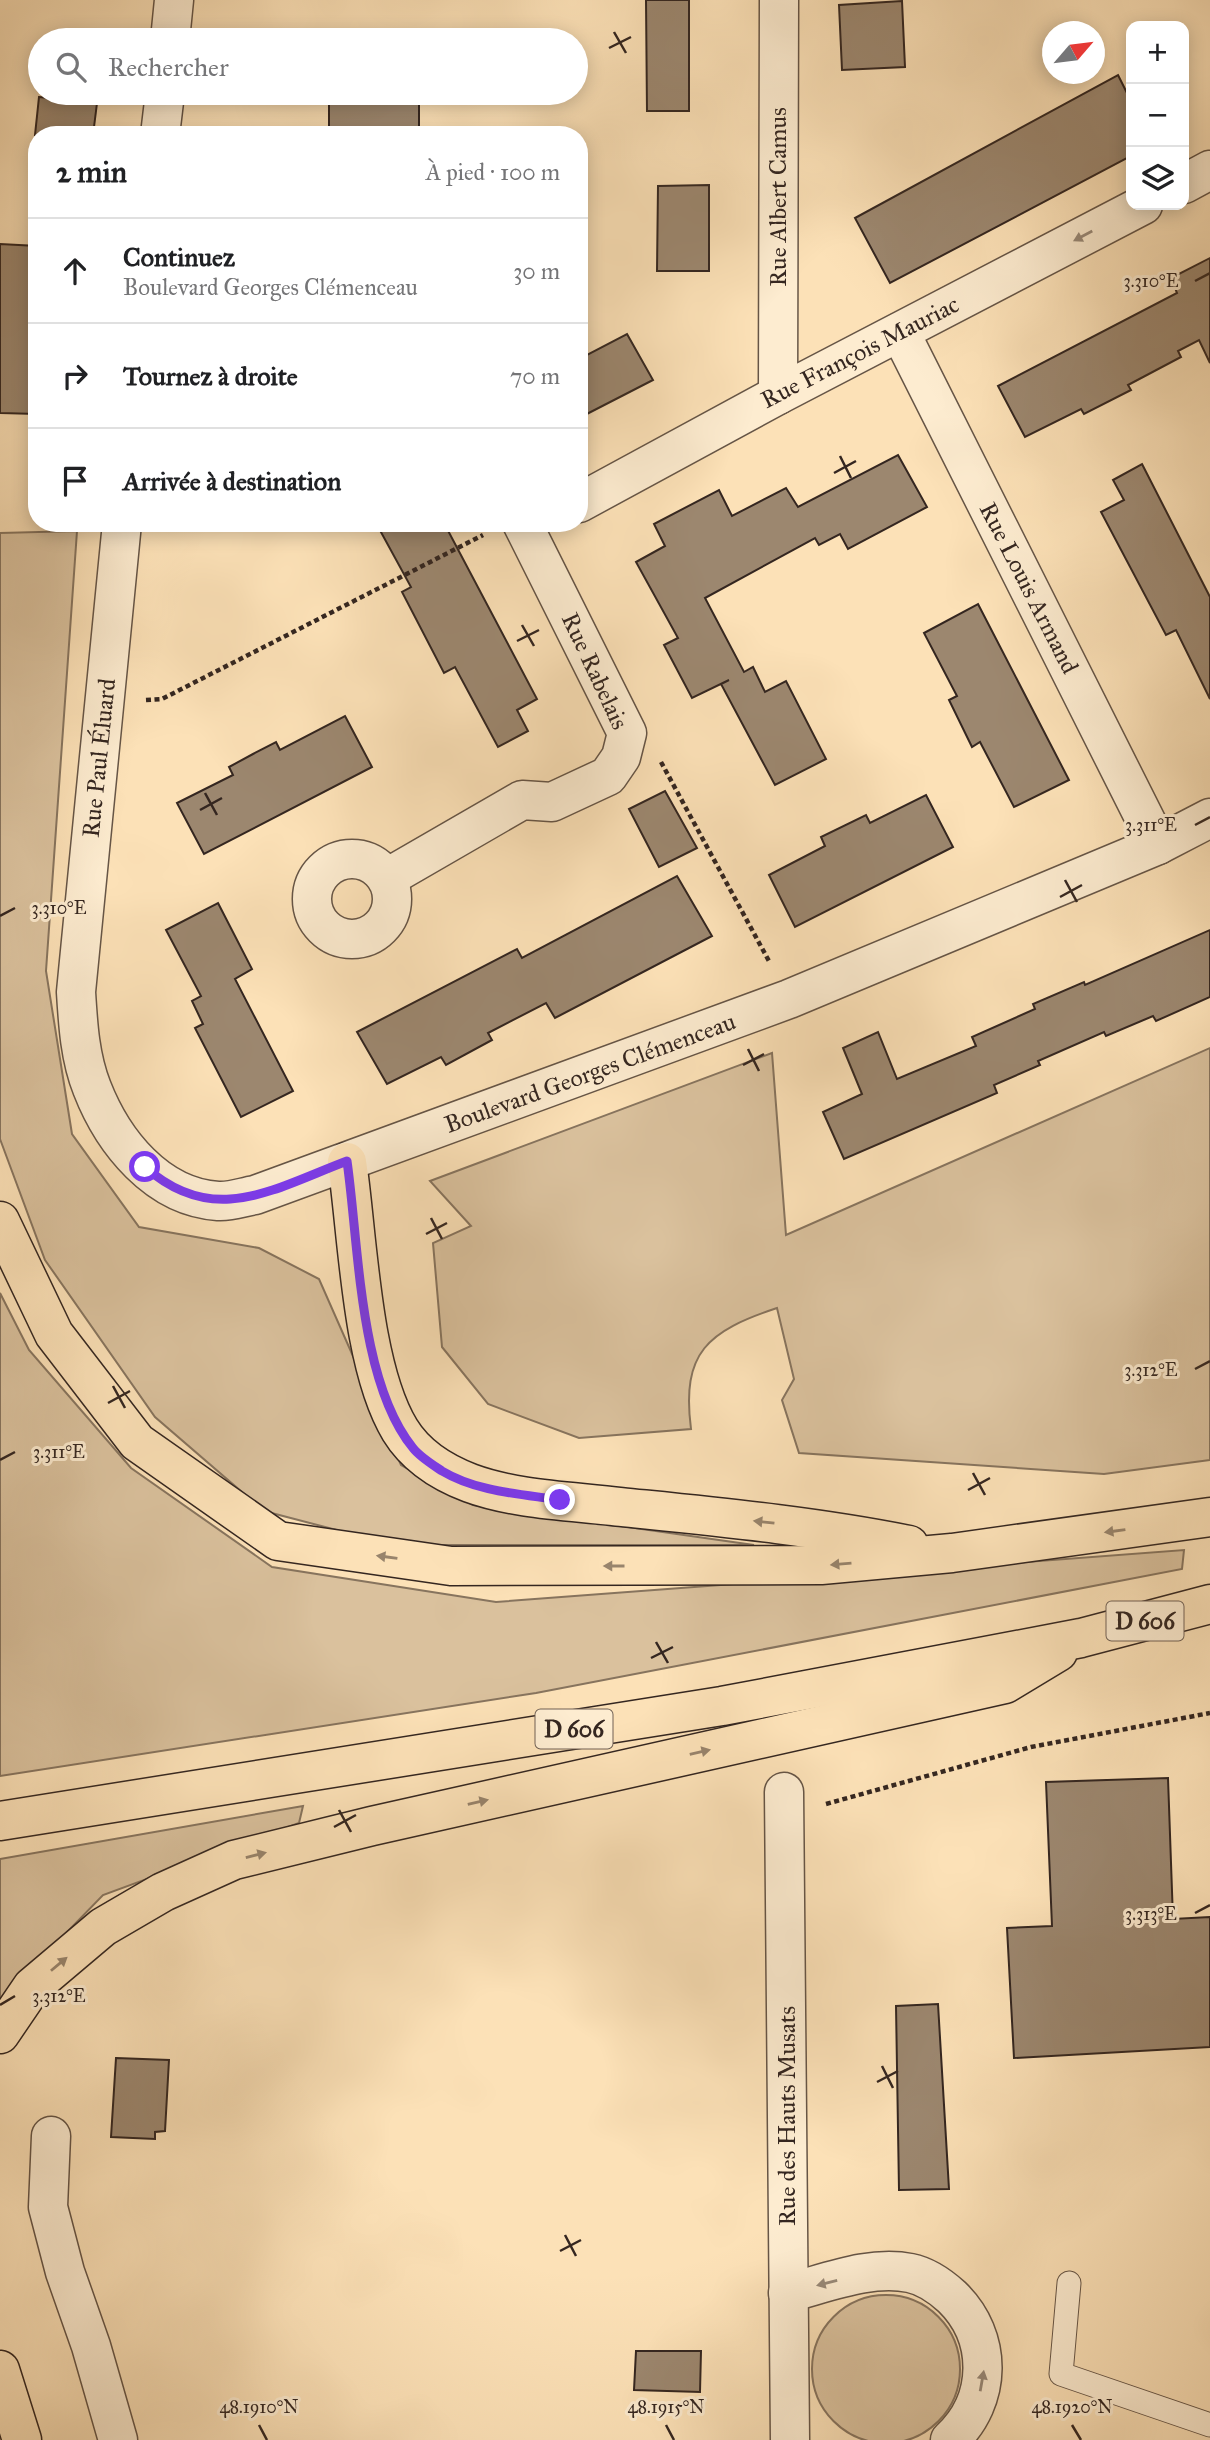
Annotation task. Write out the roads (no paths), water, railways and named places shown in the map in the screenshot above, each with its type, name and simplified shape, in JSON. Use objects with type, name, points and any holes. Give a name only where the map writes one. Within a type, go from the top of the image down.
[{"type":"main road","points":[[347,1161],[366,1316],[387,1402],[399,1429],[415,1451],[444,1472],[490,1489],[560,1500],[829,1529],[953,1553]]},
{"type":"main road","points":[[0,1221],[54,1334],[137,1442],[278,1541],[451,1566],[821,1565],[953,1553],[1210,1517]]},
{"type":"main road","name":"D 606","points":[[0,1821],[65,1813],[722,1706],[1081,1638],[1210,1604]]},
{"type":"main road","points":[[0,2034],[32,1987],[103,1927],[163,1892],[234,1860],[1005,1684],[1081,1638]]},
{"type":"main road","points":[[0,2370],[22,2440]]},
{"type":"street","points":[[171,28],[174,0]]},
{"type":"street","name":"Rue Albert Camus","points":[[778,395],[779,0]]},
{"type":"street","points":[[161,126],[163,105]]},
{"type":"street","points":[[1189,181],[1210,170]]},
{"type":"street","name":"Rue François Mauriac","points":[[588,498],[778,395],[1133,210]]},
{"type":"street","name":"Rue Louis Armand","points":[[900,332],[1158,845]]},
{"type":"street","name":"Rue Paul Éluard","points":[[76,992],[121,532]]},
{"type":"street","name":"Rue Rabelais","points":[[387,878],[522,800],[552,802],[608,776],[621,757],[627,733],[533,532]]},
{"type":"street","name":"Boulevard Georges Clémenceau","points":[[76,992],[79,1041],[91,1088],[114,1134],[167,1187],[190,1196],[220,1201],[255,1195],[789,999],[1158,845],[1210,818]]},
{"type":"street","name":"Rue des Hauts Musats","points":[[785,1806],[790,2440]]},
{"type":"street","points":[[51,2136],[48,2207],[65,2272],[91,2346],[118,2440]]},
{"type":"street","points":[[788,2293],[879,2270],[912,2273],[942,2287],[965,2311],[979,2339],[984,2370],[978,2400],[963,2428],[950,2440]]},
{"type":"lane","points":[[1069,2283],[1061,2374],[1210,2425]]}]
